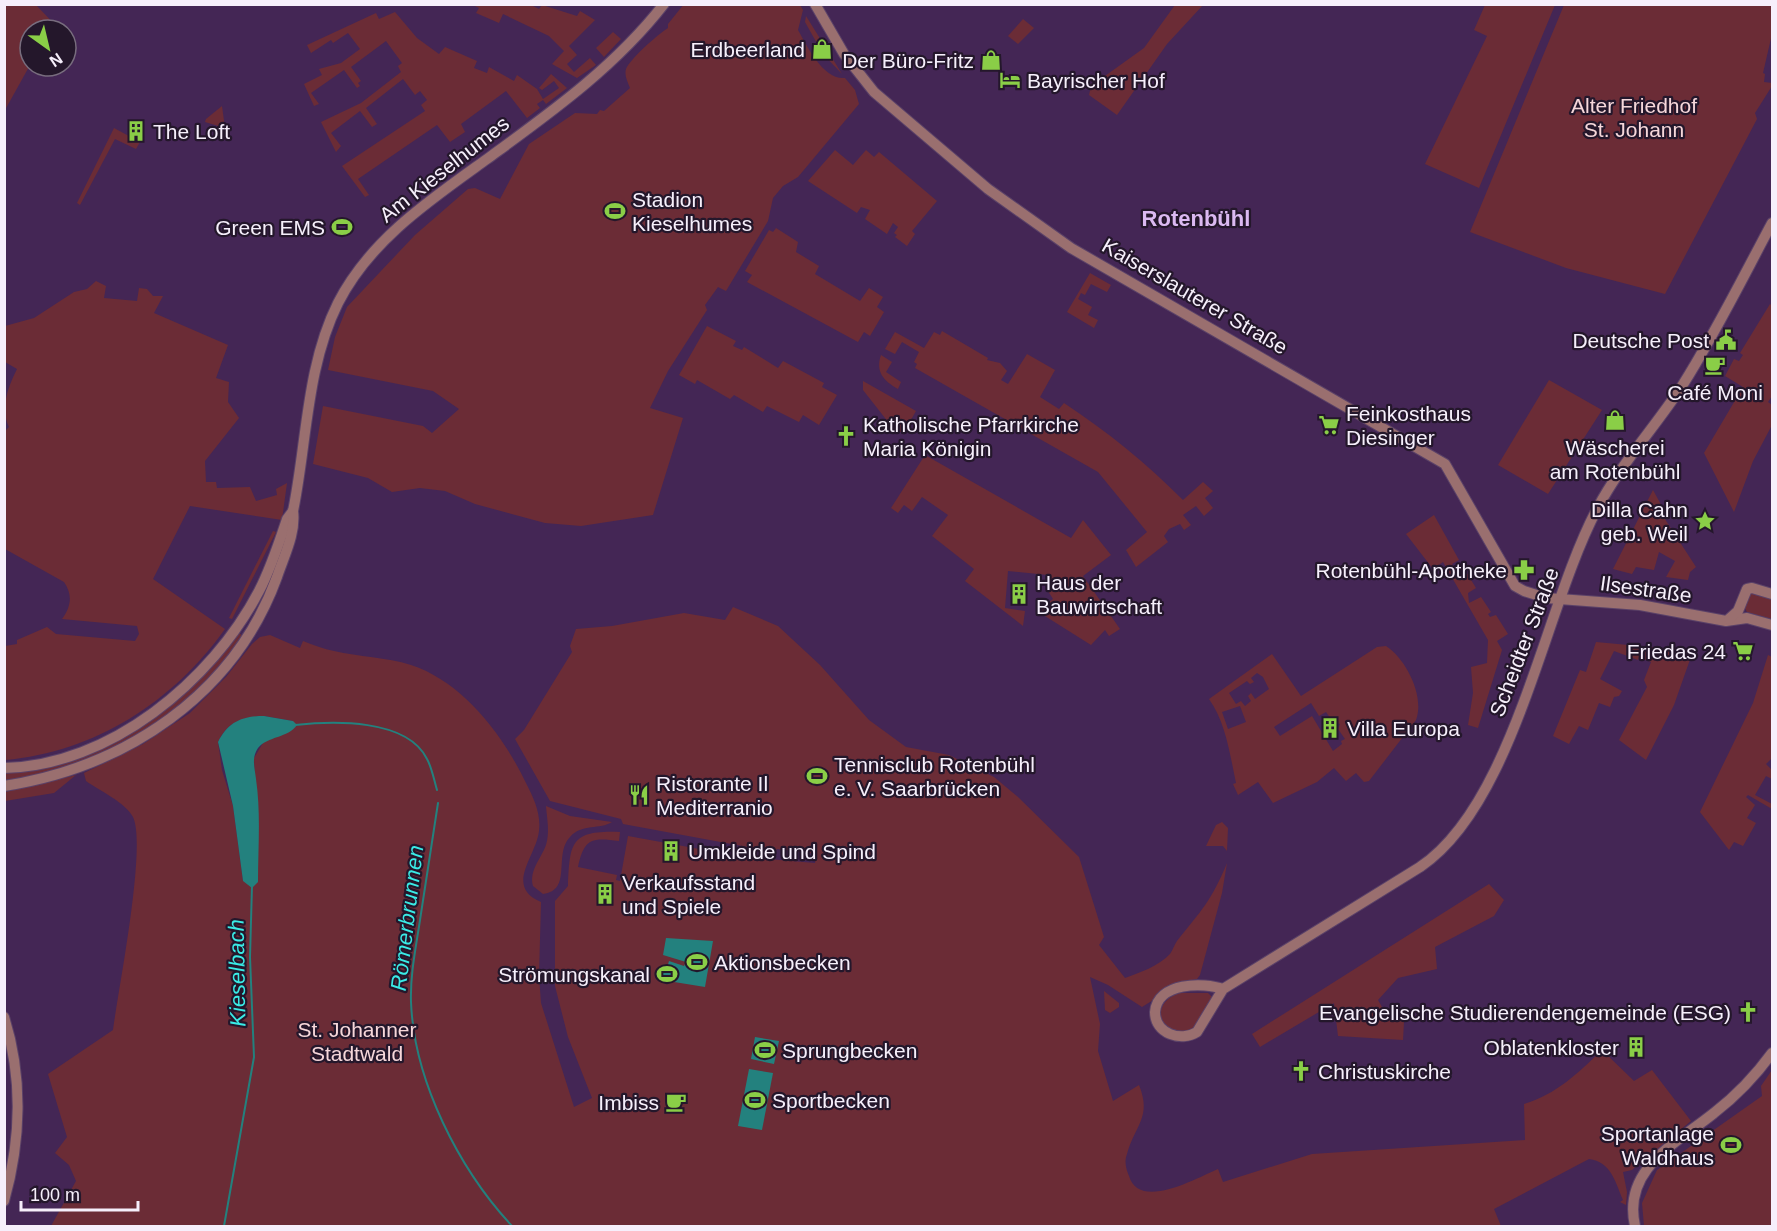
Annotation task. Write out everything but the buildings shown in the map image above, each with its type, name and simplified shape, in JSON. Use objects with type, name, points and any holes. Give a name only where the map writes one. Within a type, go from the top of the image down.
[{"type":"street","name":"Am Kieselhumes","points":[[4,786],[59,773],[105,756],[139,739],[185,708],[222,672],[249,638],[271,592],[287,548],[294,522],[293,511],[321,348],[339,303],[355,275],[401,224],[604,69],[664,4]]},
{"type":"street","name":"Kaiserslauterer Straße","points":[[815,4],[844,54],[874,92],[988,189],[1071,248],[1445,464],[1515,586],[1540,597],[1560,599]]},
{"type":"street","name":"Scheidter Straße","points":[[1223,989],[1205,984],[1189,986],[1168,993],[1157,1005],[1155,1012],[1159,1024],[1170,1034],[1192,1035],[1202,1026],[1223,989],[1420,867],[1454,838],[1475,806],[1508,740],[1560,599],[1597,509],[1686,378],[1773,223]]},
{"type":"street","name":"Am Kieselhumes","points":[[4,768],[35,764],[83,751],[132,727],[158,709],[215,655],[250,607],[267,575],[287,519],[293,511]]},
{"type":"street","points":[[1773,594],[1752,588],[1747,589],[1739,615],[1773,625]]},
{"type":"street","name":"Ilsestraße","points":[[1560,599],[1640,605],[1726,621],[1739,615]]},
{"type":"street","points":[[4,1017],[15,1069],[18,1119],[13,1166],[4,1201]]},
{"type":"street","points":[[1635,1227],[1633,1208],[1636,1191],[1649,1164],[1661,1152],[1726,1104],[1773,1053]]},
{"type":"green space","points":[[5,4],[36,5],[48,18],[18,18],[18,78],[23,78],[5,110]]},
{"type":"green space","name":"Stadion Kieselhumes","points":[[684,4],[800,5],[803,10],[798,30],[806,45],[830,74],[845,78],[855,90],[859,104],[798,177],[783,186],[773,198],[768,221],[726,291],[718,287],[705,305],[707,310],[668,371],[650,408],[683,418],[653,515],[581,526],[545,523],[475,504],[445,491],[420,488],[392,492],[368,478],[313,464],[323,406],[423,426],[432,433],[459,409],[433,391],[328,370],[335,337],[347,307],[415,235],[468,189],[475,188],[500,199],[529,144],[575,113],[597,114],[600,110],[604,111],[630,88],[626,79],[626,69],[629,64],[668,28],[668,24]]},
{"type":"green space","points":[[473,5],[531,5],[539,9],[542,5],[577,16],[580,11],[595,20],[569,46],[577,55],[567,64],[574,72],[590,58],[596,65],[577,78],[552,64],[564,51],[549,36],[503,14],[499,23],[476,13],[479,8]]},
{"type":"green space","points":[[1175,5],[1203,5],[1167,44],[1117,115],[1089,95],[1091,86],[1144,48]]},
{"type":"green space","points":[[1485,5],[1555,5],[1479,188],[1425,164],[1487,36],[1474,30]]},
{"type":"green space","name":"Alter Friedhof St. Johann","points":[[1564,5],[1772,5],[1772,34],[1763,73],[1765,74],[1764,82],[1772,83],[1772,86],[1755,113],[1757,119],[1665,294],[1566,268],[1470,232]]},
{"type":"green space","points":[[395,12],[417,38],[439,54],[445,47],[477,61],[474,68],[487,73],[489,67],[514,81],[517,75],[537,89],[543,99],[559,88],[554,81],[542,90],[539,88],[551,74],[567,88],[546,104],[543,100],[537,104],[540,108],[527,118],[506,91],[461,124],[465,132],[450,142],[437,125],[358,179],[369,195],[365,197],[342,166],[425,111],[421,105],[427,100],[420,91],[415,95],[403,79],[366,108],[377,124],[372,127],[360,111],[331,133],[341,146],[336,152],[321,122],[361,103],[401,72],[398,66],[402,63],[386,41],[351,67],[361,81],[358,83],[360,86],[357,88],[344,70],[311,93],[319,104],[314,106],[304,84],[322,75],[319,69],[341,63],[360,49],[348,33],[333,43],[331,40],[311,53],[307,45],[376,13],[379,19]]},
{"type":"green space","points":[[806,16],[842,74],[823,54],[805,22]]},
{"type":"green space","points":[[1023,19],[1034,28],[1018,44],[1008,36]]},
{"type":"green space","points":[[613,32],[621,39],[604,57],[596,48]]},
{"type":"green space","points":[[222,106],[225,128],[205,122],[206,119]]},
{"type":"green space","points":[[114,128],[140,142],[136,149],[115,139],[80,205],[77,203]]},
{"type":"green space","points":[[835,150],[853,165],[866,150],[874,157],[879,152],[937,201],[912,231],[915,234],[907,246],[895,237],[897,235],[894,233],[898,227],[893,223],[887,234],[865,219],[870,210],[861,207],[857,213],[808,181]]},
{"type":"green space","points":[[776,228],[798,242],[796,252],[819,266],[815,274],[860,301],[869,288],[883,297],[877,307],[884,312],[870,336],[864,332],[858,342],[747,282],[752,275],[745,271],[769,230],[773,232]]},
{"type":"green space","points":[[1090,273],[1111,285],[1107,292],[1091,284],[1085,295],[1081,293],[1078,299],[1092,307],[1088,315],[1098,320],[1094,328],[1067,312]]},
{"type":"green space","points":[[96,281],[106,286],[104,298],[137,301],[139,288],[147,289],[153,296],[163,296],[154,313],[228,345],[216,378],[229,382],[228,402],[239,418],[205,461],[206,482],[216,482],[217,488],[250,487],[256,501],[277,495],[276,489],[287,483],[282,520],[190,506],[153,579],[225,629],[181,679],[129,719],[70,746],[38,755],[5,760],[5,646],[17,644],[17,640],[47,627],[56,634],[135,641],[139,634],[137,626],[62,619],[70,601],[64,582],[5,549],[4,432],[9,427],[5,405],[8,390],[17,369],[5,362],[5,326],[34,318],[74,292],[87,289]]},
{"type":"green space","points":[[1770,304],[1772,306],[1772,396],[1768,402],[1772,405],[1772,425],[1753,461],[1734,512],[1704,453],[1743,387],[1725,376],[1734,359],[1739,361],[1743,355],[1740,353]]},
{"type":"green space","points":[[707,326],[736,341],[733,346],[742,350],[744,347],[778,368],[783,361],[824,383],[822,387],[837,395],[819,425],[803,415],[799,422],[767,406],[763,412],[734,395],[730,399],[697,380],[695,384],[679,375]]},
{"type":"green space","points":[[942,331],[988,358],[987,360],[1000,363],[1007,371],[1001,380],[1008,384],[1027,354],[1055,370],[1040,397],[1059,409],[1064,403],[1096,425],[1155,473],[1183,500],[1203,482],[1213,491],[1205,498],[1213,508],[1204,516],[1196,506],[1183,515],[1191,525],[1184,530],[1180,524],[1169,529],[1164,536],[1168,542],[1136,567],[1126,550],[1147,532],[1098,472],[915,368],[917,364],[914,362],[919,352],[902,342],[895,354],[885,349],[895,332],[924,348],[934,332],[940,335]]},
{"type":"green space","points":[[881,355],[892,362],[886,372],[901,382],[898,389],[889,383],[880,371]]},
{"type":"green space","points":[[1549,380],[1602,410],[1548,494],[1498,465]]},
{"type":"green space","points":[[863,381],[916,411],[904,432],[896,432],[863,390]]},
{"type":"green space","points":[[925,455],[1071,538],[1083,520],[1111,555],[1083,576],[1120,629],[1109,636],[1105,630],[1091,645],[1037,611],[1053,599],[1048,591],[1048,575],[1008,571],[1005,608],[1025,611],[1023,626],[965,581],[974,569],[932,536],[948,515],[922,497],[912,511],[904,505],[898,513],[891,508]]},
{"type":"green space","points":[[1653,490],[1664,510],[1661,513],[1696,567],[1690,572],[1688,580],[1666,577],[1675,561],[1659,552],[1654,570],[1636,567],[1632,574],[1613,569]]},
{"type":"green space","points":[[1434,515],[1459,560],[1452,564],[1458,574],[1465,570],[1476,588],[1468,593],[1469,603],[1481,597],[1491,612],[1488,614],[1490,617],[1496,615],[1508,634],[1497,641],[1502,650],[1478,728],[1468,725],[1473,693],[1471,667],[1487,663],[1488,640],[1443,562],[1433,569],[1406,534]]},
{"type":"green space","points":[[273,531],[276,532],[232,619],[229,618]]},
{"type":"green space","points":[[1751,593],[1772,598],[1772,619],[1747,612],[1743,605]]},
{"type":"green space","name":"St. Johanner Stadtwald","points":[[733,607],[778,626],[820,665],[869,720],[906,747],[949,755],[994,777],[1018,797],[1079,857],[1104,937],[1099,945],[1125,978],[1155,966],[1170,954],[1211,896],[1227,863],[1222,893],[1197,979],[1182,982],[1142,1007],[1108,985],[1090,977],[1100,1024],[1098,1051],[1113,1101],[1139,1085],[1143,1096],[1143,1113],[1130,1144],[1126,1165],[1135,1186],[1144,1191],[1156,1192],[1169,1189],[1218,1169],[1223,1182],[1312,1154],[1525,1140],[1524,1104],[1557,1089],[1602,1050],[1634,1081],[1652,1070],[1691,1121],[1632,1170],[1623,1172],[1627,1192],[1626,1205],[1620,1202],[1623,1200],[1615,1179],[1607,1168],[1589,1159],[1494,1209],[1501,1226],[51,1226],[76,1181],[69,1165],[55,1153],[67,1137],[48,1074],[113,1030],[134,887],[136,833],[133,817],[118,802],[86,781],[84,773],[143,744],[190,713],[226,677],[260,637],[270,635],[300,648],[303,641],[334,651],[402,662],[430,673],[448,684],[479,712],[506,747],[536,806],[539,831],[523,879],[530,895],[541,902],[539,976],[541,1003],[574,1107],[592,1098],[568,1037],[555,986],[555,901],[568,886],[570,859],[576,842],[591,834],[620,832],[619,841],[602,839],[586,845],[578,867],[617,875],[616,880],[620,881],[628,836],[743,857],[815,863],[816,854],[777,849],[775,852],[623,824],[621,819],[550,801],[515,739],[524,730],[572,652],[570,646],[576,629],[612,626],[684,613],[725,620]],"holes":[[[264,716],[293,721],[263,743],[254,758],[258,882],[243,881],[233,806],[222,770],[218,742],[231,725],[249,718]]]},
{"type":"green space","points":[[239,633],[244,637],[197,691],[169,714],[139,733],[74,764],[5,781],[5,772],[118,739]]},
{"type":"green space","points":[[1596,642],[1693,651],[1674,705],[1646,760],[1619,740],[1647,687],[1644,680],[1651,662],[1639,657],[1638,660],[1614,651],[1600,679],[1622,691],[1619,696],[1614,697],[1610,707],[1599,703],[1588,730],[1579,726],[1569,744],[1553,736],[1580,670],[1586,672]]},
{"type":"green space","points":[[1386,646],[1407,669],[1416,689],[1418,710],[1416,720],[1369,781],[1364,782],[1356,773],[1346,781],[1334,768],[1317,782],[1273,803],[1258,782],[1238,795],[1233,784],[1236,783],[1220,718],[1209,699],[1272,654],[1301,696],[1377,647]],"holes":[[[1257,673],[1263,677],[1269,689],[1255,699],[1251,693],[1248,696],[1251,701],[1245,706],[1241,701],[1236,704],[1229,693],[1247,681],[1250,684],[1254,682],[1251,678]],[[1311,703],[1319,716],[1326,712],[1333,722],[1340,724],[1338,729],[1345,739],[1333,751],[1312,716],[1280,736],[1274,727]],[[1240,706],[1246,722],[1228,729],[1222,712]]]},
{"type":"green space","points":[[1768,655],[1772,657],[1772,758],[1766,764],[1772,770],[1772,779],[1766,776],[1755,795],[1772,804],[1772,809],[1748,795],[1746,797],[1755,805],[1747,818],[1756,823],[1743,846],[1734,842],[1729,850],[1700,812],[1753,703]]},
{"type":"green space","points":[[76,775],[54,793],[5,801],[5,792]]},
{"type":"green space","points":[[546,806],[570,816],[612,822],[585,828],[570,837],[565,844],[557,886],[552,891],[543,894],[533,886],[532,880],[547,840]]},
{"type":"green space","points":[[1222,822],[1228,828],[1227,851],[1223,846],[1206,846],[1216,825]]},
{"type":"green space","points":[[1489,884],[1504,900],[1494,916],[1435,947],[1437,969],[1398,978],[1378,1000],[1386,1014],[1404,1022],[1403,1040],[1338,1036],[1334,1003],[1260,1047],[1252,1034]]},
{"type":"green space","points":[[1104,991],[1119,1003],[1119,1007],[1110,1013],[1105,1010]]},
{"type":"green space","points":[[1179,993],[1208,993],[1212,997],[1193,1030],[1173,1029],[1162,1019],[1160,1013],[1163,1005]]},
{"type":"green space","name":"Sportanlage Waldhaus","points":[[1772,1070],[1772,1226],[1644,1226],[1642,1203],[1657,1170],[1762,1096],[1761,1086]]},
{"type":"shaded area","points":[[264,716],[293,721],[297,725],[289,732],[262,744],[255,756],[259,818],[258,882],[252,888],[243,881],[233,806],[218,742],[231,725],[249,717]]},
{"type":"shaded area","name":"Aktionsbecken","points":[[666,938],[713,941],[705,987],[668,981],[668,977],[661,978],[662,969],[667,968],[669,961],[684,966],[686,962],[663,955]]},
{"type":"shaded area","name":"Sprungbecken","points":[[755,1037],[779,1041],[774,1064],[751,1059]]},
{"type":"shaded area","name":"Sportbecken","points":[[749,1069],[773,1073],[762,1130],[738,1126]]},
{"type":"waterway","name":"Römerbrunnen","points":[[295,725],[348,723],[386,729],[403,736],[417,746],[427,759],[437,790]]},
{"type":"waterway","name":"Römerbrunnen","points":[[438,803],[412,971],[411,1002],[414,1032],[430,1093],[443,1122],[474,1178],[512,1226]]},
{"type":"waterway","name":"Kieselbach","points":[[224,1226],[254,1057],[250,957],[252,885]]},
{"type":"place","name":"Erdbeerland","points":[[822,49]]},
{"type":"place","name":"Der Büro-Fritz","points":[[991,60]]},
{"type":"place","name":"Bayrischer Hof","points":[[1010,80]]},
{"type":"place","name":"The Loft","points":[[136,131]]},
{"type":"place","name":"Stadion Kieselhumes","points":[[615,211]]},
{"type":"place","name":"Green EMS","points":[[342,227]]},
{"type":"place","name":"Deutsche Post","points":[[1726,340]]},
{"type":"place","name":"Café Moni","points":[[1715,365]]},
{"type":"place","name":"Wäscherei am Rotenbühl","points":[[1615,420]]},
{"type":"place","name":"Feinkosthaus Diesinger","points":[[1329,425]]},
{"type":"place","name":"Katholische Pfarrkirche Maria Königin","points":[[846,436]]},
{"type":"place","name":"Dilla Cahn geb. Weil","points":[[1705,521]]},
{"type":"place","name":"Rotenbühl-Apotheke","points":[[1524,570]]},
{"type":"place","name":"Haus der Bauwirtschaft","points":[[1019,594]]},
{"type":"place","name":"Friedas 24","points":[[1743,651]]},
{"type":"place","name":"Villa Europa","points":[[1330,728]]},
{"type":"place","name":"Tennisclub Rotenbühl e. V. Saarbrücken","points":[[817,776]]},
{"type":"place","name":"Ristorante Il Mediterranio","points":[[639,795]]},
{"type":"place","name":"Umkleide und Spind","points":[[671,851]]},
{"type":"place","name":"Verkaufsstand und Spiele","points":[[605,894]]},
{"type":"place","name":"Aktionsbecken","points":[[697,962]]},
{"type":"place","name":"Strömungskanal","points":[[667,974]]},
{"type":"place","name":"Evangelische Studierendengemeinde (ESG)","points":[[1748,1012]]},
{"type":"place","name":"Oblatenkloster","points":[[1636,1047]]},
{"type":"place","name":"Sprungbecken","points":[[765,1050]]},
{"type":"place","name":"Christuskirche","points":[[1301,1071]]},
{"type":"place","name":"Sportbecken","points":[[755,1100]]},
{"type":"place","name":"Imbiss","points":[[676,1102]]},
{"type":"place","name":"Sportanlage Waldhaus","points":[[1731,1145]]},
{"type":"district","name":"Rotenbühl","points":[[1196,218]]}]
